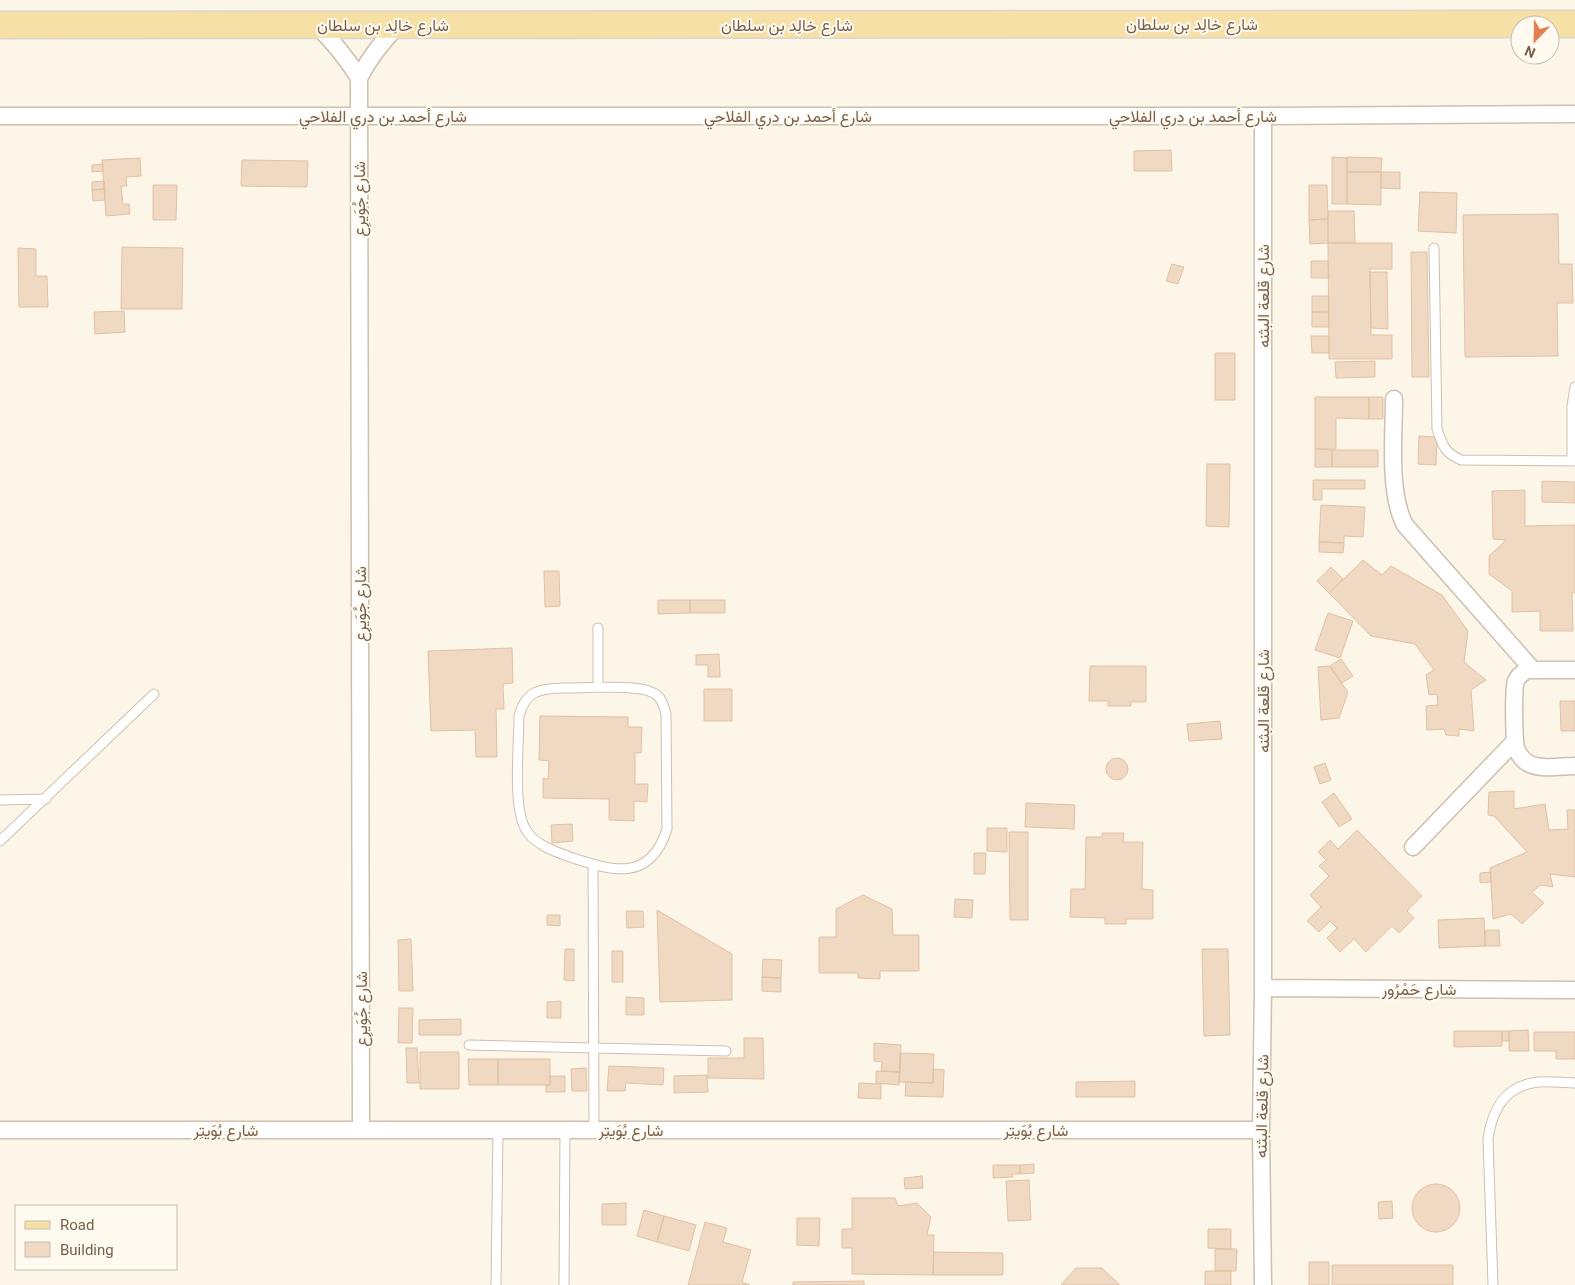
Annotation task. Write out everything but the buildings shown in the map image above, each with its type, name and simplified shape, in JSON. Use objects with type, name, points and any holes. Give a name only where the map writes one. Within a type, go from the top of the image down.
[{"type":"main road","name":"شارع خالِد بن سلطان","points":[[0,25],[1508,26],[1575,24]]},
{"type":"main road","points":[[1560,37],[1575,39]]},
{"type":"street","points":[[315,24],[332,40],[359,78]]},
{"type":"street","name":"شارع جُوَيرِع","points":[[361,1130],[359,78],[383,40],[399,25]]},
{"type":"street","name":"شارع أحمد بن دري الفلاحي","points":[[0,116],[1263,116],[1575,114]]},
{"type":"street","name":"شارع قلعة البثنه","points":[[1262,1285],[1263,116]]},
{"type":"street","points":[[1394,399],[1394,486],[1399,514],[1405,525],[1532,669]]},
{"type":"street","points":[[1575,670],[1532,669],[1522,673],[1516,681],[1516,741],[1518,754],[1527,763],[1533,765],[1575,766]]},
{"type":"street","points":[[1412,847],[1516,741]]},
{"type":"street","name":"شارع حَمْرُور","points":[[1263,988],[1575,990]]},
{"type":"street","name":"شارع بُوَيتِر","points":[[0,1130],[1261,1130]]},
{"type":"lane","points":[[1434,248],[1437,429],[1448,454],[1462,460],[1573,460],[1572,406],[1575,388]]},
{"type":"lane","points":[[598,628],[598,687]]},
{"type":"lane","points":[[598,687],[647,690],[657,695],[664,703],[666,714],[666,829],[662,843],[654,855],[642,864],[628,869],[613,870],[593,864],[547,847],[533,839],[524,828],[520,816],[518,802],[519,716],[522,706],[527,699],[534,692],[542,689],[598,687]]},
{"type":"lane","points":[[0,841],[154,694]]},
{"type":"lane","points":[[0,800],[46,799]]},
{"type":"lane","points":[[593,864],[594,1130]]},
{"type":"lane","points":[[469,1045],[726,1051]]},
{"type":"lane","points":[[1493,1285],[1488,1139],[1490,1122],[1497,1107],[1508,1095],[1522,1086],[1538,1082],[1575,1083]]},
{"type":"lane","points":[[496,1285],[498,1130]]},
{"type":"lane","points":[[564,1285],[565,1130]]}]
